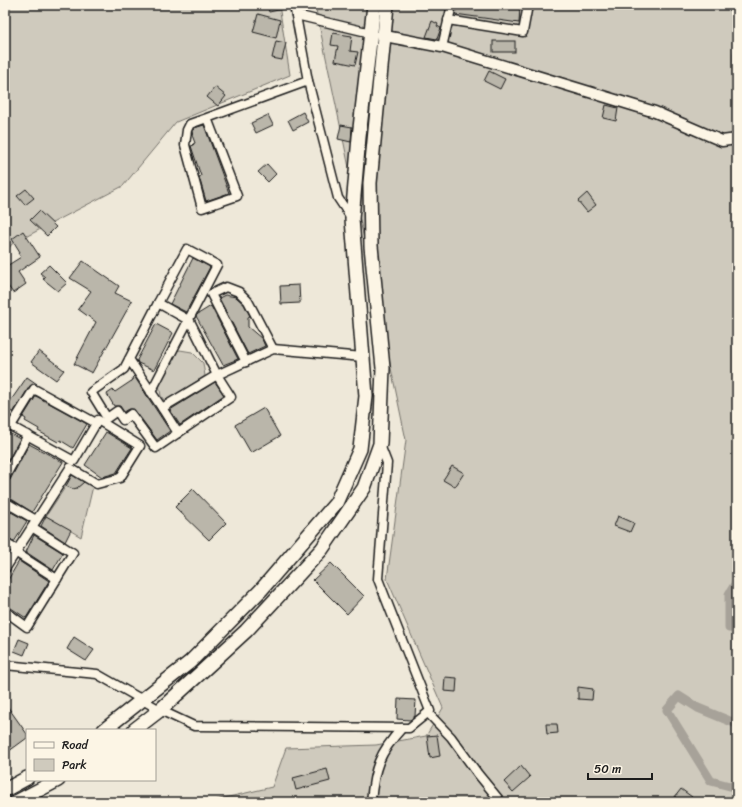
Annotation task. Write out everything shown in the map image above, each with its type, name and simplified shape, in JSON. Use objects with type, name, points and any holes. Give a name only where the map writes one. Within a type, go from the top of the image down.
[{"type":"main road","points":[[105,729],[190,662],[261,590],[336,503],[360,449],[366,396],[352,219],[359,137],[374,5]]},
{"type":"main road","points":[[135,729],[160,710],[246,631],[322,549],[364,488],[380,444],[383,368],[371,246],[370,183],[387,5]]},
{"type":"main road","points":[[5,790],[26,779]]},
{"type":"main road","points":[[16,802],[56,781]]},
{"type":"street","points":[[294,5],[308,81],[338,198],[352,219]]},
{"type":"street","points":[[442,47],[452,5]]},
{"type":"street","points":[[448,20],[522,32],[528,5]]},
{"type":"street","points":[[296,15],[371,33]]},
{"type":"street","points":[[385,36],[442,47],[655,112],[722,141],[737,139]]},
{"type":"street","points":[[207,118],[237,196],[202,208],[185,145],[186,130],[190,124],[308,81]]},
{"type":"street","points":[[151,392],[188,319],[207,292],[217,265],[187,249],[158,303],[124,369],[91,392],[107,418],[117,410],[124,420],[131,414],[156,448],[231,397],[216,375],[190,320],[188,319],[158,303]]},
{"type":"street","points":[[207,292],[226,286],[239,292],[248,301],[273,349]]},
{"type":"street","points":[[207,292],[246,362]]},
{"type":"street","points":[[162,408],[216,375],[273,349],[363,358]]},
{"type":"street","points":[[129,359],[178,433]]},
{"type":"street","points":[[5,569],[72,465],[98,420],[140,446],[120,478],[97,484],[72,465],[28,435],[8,424],[34,389],[96,423]]},
{"type":"street","points":[[5,477],[28,435]]},
{"type":"street","points":[[5,665],[97,674],[160,710],[194,726],[409,728],[430,711],[378,579],[387,463],[380,444]]},
{"type":"street","points":[[5,502],[73,553],[28,626],[5,611]]},
{"type":"street","points":[[5,543],[57,579]]},
{"type":"street","points":[[428,713],[451,737],[487,786],[501,802]]},
{"type":"street","points":[[371,802],[375,773],[380,756],[402,728]]},
{"type":"green space","points":[[5,5],[279,5],[290,75],[176,122],[123,186],[12,244],[5,253]]},
{"type":"green space","points":[[315,5],[737,5],[737,802],[212,802],[272,787],[286,748],[376,745],[426,736],[443,708],[387,579],[406,440]]},
{"type":"green space","points":[[177,351],[192,352],[203,363],[205,376],[167,400],[164,400],[161,396],[159,385]]},
{"type":"green space","points":[[84,482],[93,486],[81,537],[46,516],[66,486],[74,488],[78,487]]},
{"type":"building","points":[[267,5],[287,5],[288,8],[269,12]]},
{"type":"building","points":[[457,5],[520,5],[519,23],[455,14]]},
{"type":"building","points":[[258,14],[280,20],[276,38],[253,32]]},
{"type":"building","points":[[432,21],[438,24],[437,26],[441,28],[437,39],[426,37]]},
{"type":"building","points":[[333,33],[352,36],[350,51],[358,52],[355,65],[335,61],[338,46],[331,45]]},
{"type":"building","points":[[276,41],[286,43],[282,60],[272,58]]},
{"type":"building","points":[[493,41],[515,41],[515,52],[493,52]]},
{"type":"building","points":[[489,71],[505,79],[500,89],[484,81]]},
{"type":"building","points":[[215,87],[226,96],[218,106],[207,97]]},
{"type":"building","points":[[606,105],[618,108],[616,121],[603,118]]},
{"type":"building","points":[[303,112],[308,122],[293,130],[288,120]]},
{"type":"building","points":[[268,115],[273,125],[256,133],[251,123]]},
{"type":"building","points":[[204,125],[229,193],[206,201],[199,177],[201,176],[191,146],[195,143],[192,135],[194,128]]},
{"type":"building","points":[[341,125],[352,127],[351,142],[338,139]]},
{"type":"building","points":[[267,164],[276,174],[268,182],[258,172]]},
{"type":"building","points":[[26,189],[34,198],[25,205],[17,196]]},
{"type":"building","points":[[587,193],[596,205],[587,212],[578,201]]},
{"type":"building","points":[[39,211],[56,227],[47,236],[30,220]]},
{"type":"building","points":[[23,231],[40,257],[18,272],[26,284],[13,293],[5,282],[5,267],[21,257],[18,253],[20,252],[12,239]]},
{"type":"building","points":[[193,258],[210,267],[186,312],[170,304]]},
{"type":"building","points":[[83,261],[119,286],[115,293],[132,301],[92,373],[74,364],[96,322],[78,309],[91,291],[70,278]]},
{"type":"building","points":[[49,265],[67,283],[58,291],[43,279],[45,277],[40,273]]},
{"type":"building","points":[[299,285],[300,303],[281,304],[280,286]]},
{"type":"building","points":[[225,295],[236,297],[244,304],[250,316],[248,317],[248,327],[262,339],[265,346],[248,354],[219,298]]},
{"type":"building","points":[[211,306],[238,359],[223,365],[196,316]]},
{"type":"building","points":[[156,324],[173,333],[154,370],[138,363],[137,360]]},
{"type":"building","points":[[39,351],[64,370],[56,380],[31,362]]},
{"type":"building","points":[[134,376],[170,431],[157,440],[134,409],[124,412],[120,406],[114,406],[107,394],[113,390],[115,392],[133,380],[132,378]]},
{"type":"building","points":[[27,377],[37,384],[30,386],[13,413],[7,406]]},
{"type":"building","points":[[215,382],[224,395],[180,425],[170,410]]},
{"type":"building","points":[[36,396],[87,424],[73,448],[60,440],[58,442],[38,431],[39,429],[25,421],[26,419],[23,417]]},
{"type":"building","points":[[264,408],[280,436],[251,453],[235,425]]},
{"type":"building","points":[[5,431],[20,439],[5,466]]},
{"type":"building","points":[[106,432],[132,448],[116,473],[102,477],[85,465]]},
{"type":"building","points":[[29,444],[63,462],[32,512],[5,495],[5,482],[10,480]]},
{"type":"building","points":[[452,466],[464,473],[455,487],[443,480]]},
{"type":"building","points":[[72,475],[84,482],[77,488],[73,489],[66,486]]},
{"type":"building","points":[[193,489],[226,523],[209,540],[175,507]]},
{"type":"building","points":[[5,512],[9,515],[11,512],[27,521],[14,542],[5,538]]},
{"type":"building","points":[[46,516],[71,530],[65,542],[41,526]]},
{"type":"building","points":[[618,516],[634,523],[630,532],[614,526]]},
{"type":"building","points":[[34,535],[63,553],[53,570],[26,552]]},
{"type":"building","points":[[19,561],[49,581],[26,618],[5,604],[5,585]]},
{"type":"building","points":[[331,563],[364,596],[347,614],[313,580]]},
{"type":"building","points":[[74,637],[94,650],[86,661],[67,649]]},
{"type":"building","points":[[19,639],[29,643],[24,655],[14,651]]},
{"type":"building","points":[[445,677],[457,678],[456,692],[444,691]]},
{"type":"building","points":[[578,687],[593,689],[592,700],[578,699]]},
{"type":"building","points":[[398,699],[416,700],[415,716],[410,720],[397,719]]},
{"type":"building","points":[[5,703],[26,733],[26,739],[5,754]]},
{"type":"building","points":[[546,724],[557,724],[558,733],[547,734]]},
{"type":"building","points":[[437,735],[440,756],[430,758],[427,736]]},
{"type":"building","points":[[521,766],[530,777],[513,792],[504,782]]},
{"type":"building","points":[[327,769],[330,781],[296,790],[293,778]]},
{"type":"building","points":[[681,789],[692,797],[688,802],[671,802]]},
{"type":"waterway","points":[[737,54],[737,61]]},
{"type":"waterway","points":[[737,581],[729,594],[729,628],[737,629]]},
{"type":"waterway","points":[[737,724],[698,708],[679,696],[667,710],[711,781],[737,788]]}]
